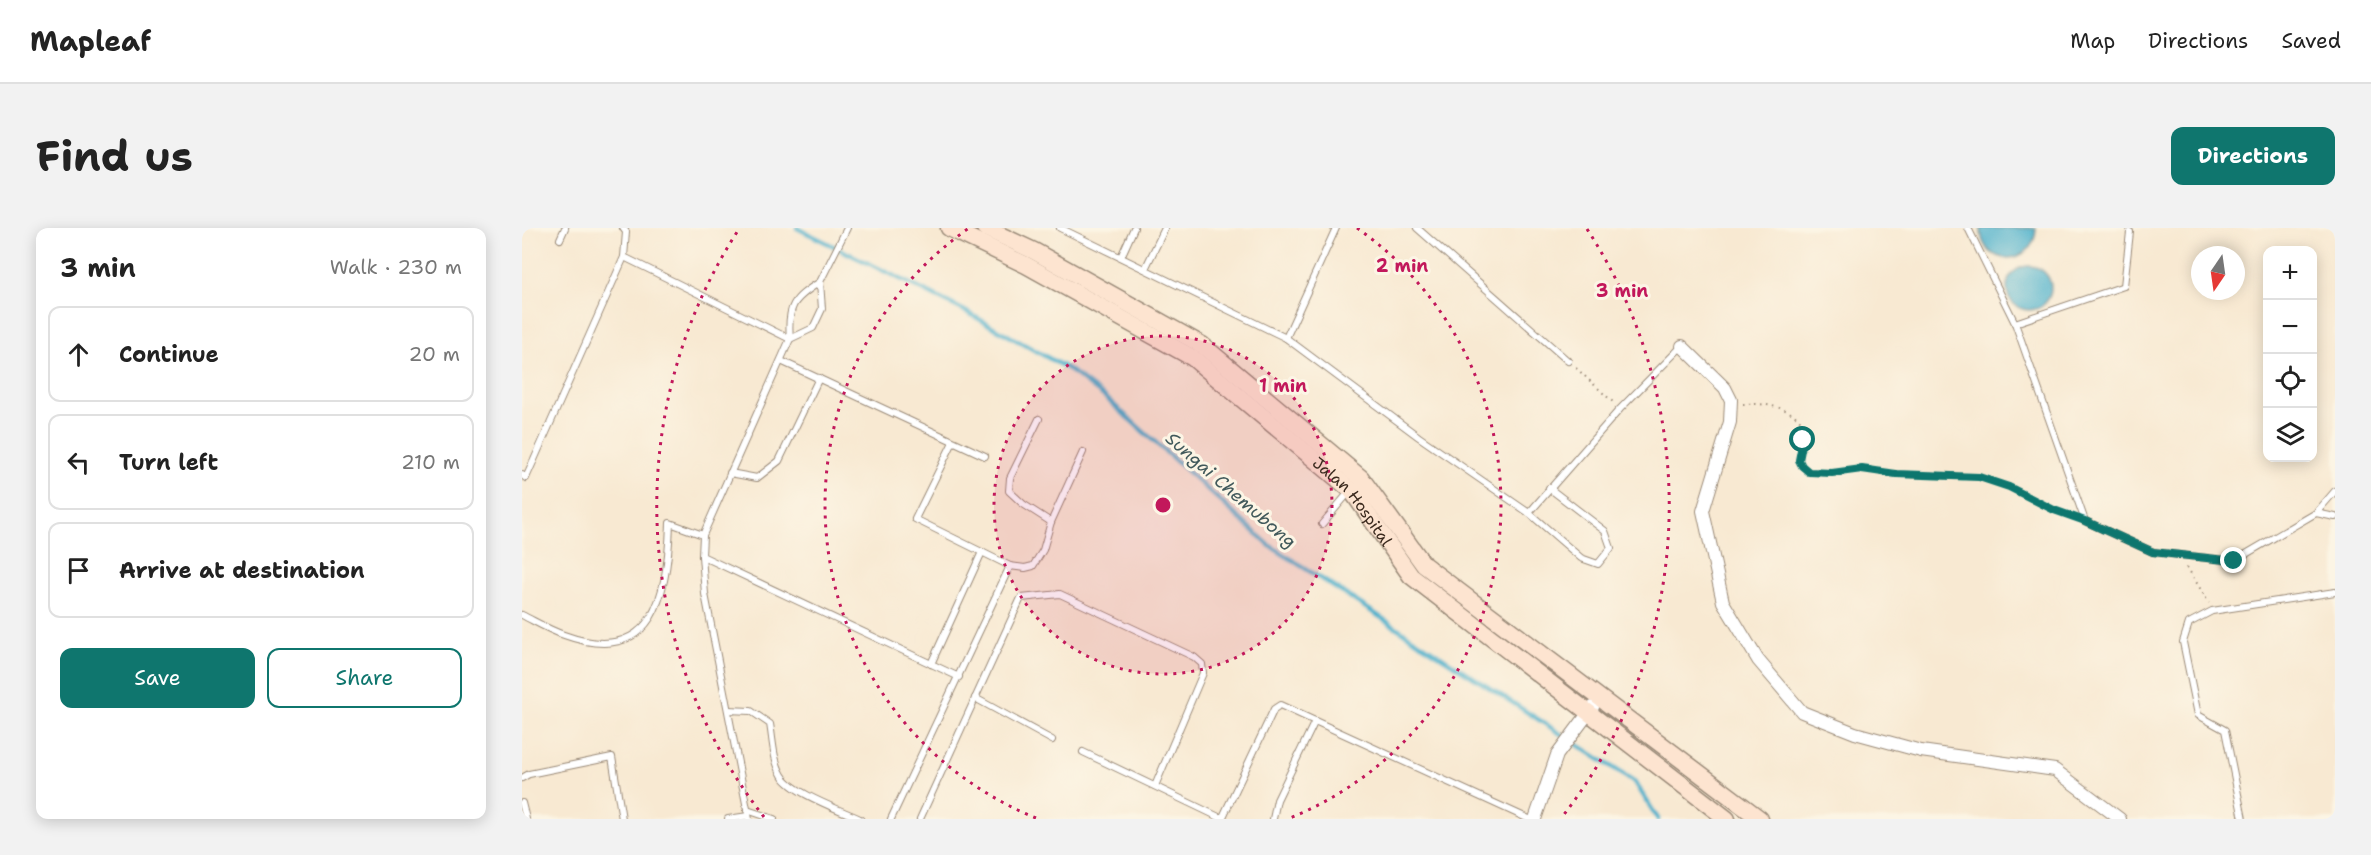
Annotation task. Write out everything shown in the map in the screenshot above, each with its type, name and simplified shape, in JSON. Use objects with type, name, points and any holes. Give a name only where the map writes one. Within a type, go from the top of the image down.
[{"type":"main road","name":"Jalan Hospital","points":[[949,228],[1026,265],[1193,358],[1356,484],[1411,576],[1585,718],[1726,819]]},
{"type":"main road","name":"Jalan Hospital","points":[[985,228],[1034,251],[1202,345],[1356,484],[1424,565],[1760,819]]},
{"type":"street","points":[[1682,346],[1725,388],[1731,400],[1730,422],[1703,511],[1723,602],[1758,660],[1802,712],[1855,733],[1921,751],[2055,770],[2120,819]]},
{"type":"street","points":[[1534,819],[1557,755],[1599,699]]},
{"type":"lane","points":[[560,239],[565,228]]},
{"type":"lane","points":[[522,475],[526,477],[624,257],[623,228]]},
{"type":"lane","points":[[790,339],[813,328],[822,309],[820,282],[846,228]]},
{"type":"lane","points":[[1060,228],[1286,338],[1419,437],[1529,513],[1581,558],[1598,564],[1611,548],[1605,531],[1550,488]]},
{"type":"lane","points":[[1121,257],[1134,228]]},
{"type":"lane","points":[[1145,269],[1165,228]]},
{"type":"lane","points":[[1286,338],[1336,228]]},
{"type":"lane","points":[[1417,228],[1568,360]]},
{"type":"lane","points":[[1968,228],[2015,323],[2085,521],[2153,552],[2234,561],[2316,513],[2335,491]]},
{"type":"lane","points":[[2015,323],[2124,286],[2130,232]]},
{"type":"lane","points":[[624,257],[790,339]]},
{"type":"lane","points":[[748,815],[705,594],[703,535],[790,339],[788,316],[797,297],[820,282]]},
{"type":"lane","points":[[1529,513],[1620,409],[1682,346]]},
{"type":"lane","points":[[781,361],[985,456]]},
{"type":"lane","points":[[730,473],[757,478],[779,461],[819,378]]},
{"type":"lane","points":[[1039,419],[1010,478],[1010,491],[1023,504],[1051,522]]},
{"type":"lane","points":[[953,442],[915,519],[1010,566],[1025,568],[1033,566],[1042,550],[1051,522],[1083,452]]},
{"type":"lane","points":[[1323,524],[1356,484]]},
{"type":"lane","points":[[2316,513],[2335,517]]},
{"type":"lane","points":[[522,615],[564,636],[597,642],[620,642],[640,632],[660,602],[669,566],[670,523],[703,535]]},
{"type":"lane","points":[[931,664],[982,552]]},
{"type":"lane","points":[[702,556],[959,677]]},
{"type":"lane","points":[[891,819],[1010,566]]},
{"type":"lane","points":[[2243,819],[2225,730],[2198,715],[2183,642],[2189,623],[2212,611],[2335,592]]},
{"type":"lane","points":[[920,819],[1021,598],[1060,594],[1194,657],[1202,664],[1203,673],[1155,786]]},
{"type":"lane","points":[[975,698],[1052,740]]},
{"type":"lane","points":[[1083,752],[1222,819],[1274,709],[1280,705],[1529,819]]},
{"type":"lane","points":[[728,710],[751,711],[770,724],[776,764],[783,778],[798,790],[860,819]]},
{"type":"lane","points":[[1273,819],[1276,800],[1315,721]]},
{"type":"lane","points":[[522,778],[529,774],[612,757],[622,819]]},
{"type":"lane","points":[[522,803],[526,819]]},
{"type":"lane","points":[[728,819],[748,815],[774,819]]},
{"type":"path","points":[[1568,360],[1620,409]]},
{"type":"path","points":[[1731,400],[1780,408],[1797,416],[1803,424],[1799,460],[1809,472],[1832,473],[1862,469],[1896,474],[1979,477],[2009,487],[2054,510],[2085,521]]},
{"type":"path","points":[[2179,555],[2207,597],[2212,611]]},
{"type":"water","points":[[1981,228],[2036,228],[2033,241],[2027,251],[2007,258],[1997,256],[1989,250],[1983,241]]},
{"type":"water","points":[[2029,266],[2038,267],[2045,272],[2050,279],[2050,297],[2045,304],[2038,309],[2029,310],[2020,309],[2013,304],[2008,297],[2007,288],[2008,279],[2013,272],[2020,267]]},
{"type":"waterway","name":"Sungai Chemubong","points":[[797,228],[963,310],[1068,369],[1105,397],[1269,545],[1635,782],[1658,819]]},
{"type":"route","points":[[1803,440],[1799,460],[1809,472],[1832,473],[1862,469],[1896,474],[1979,477],[2009,487],[2054,510],[2085,521],[2153,552],[2234,561]]}]
